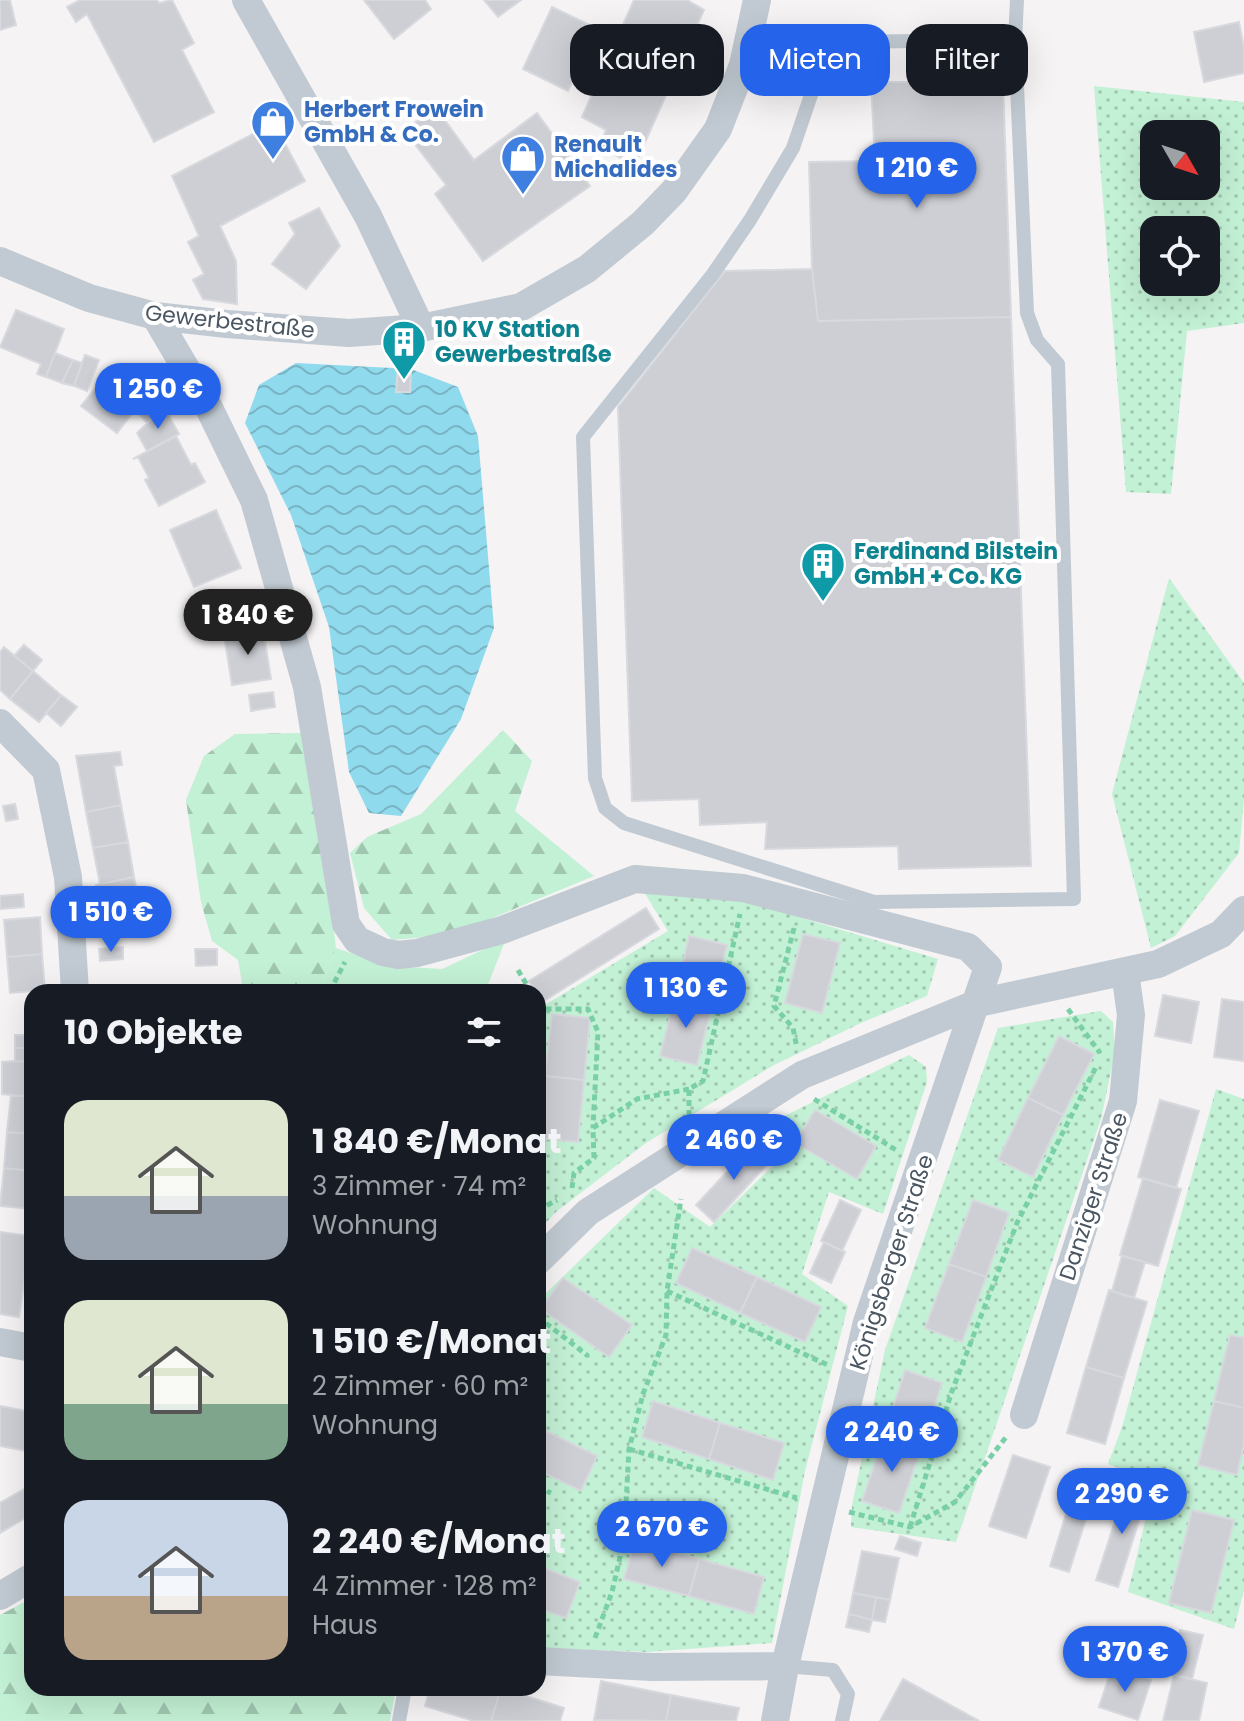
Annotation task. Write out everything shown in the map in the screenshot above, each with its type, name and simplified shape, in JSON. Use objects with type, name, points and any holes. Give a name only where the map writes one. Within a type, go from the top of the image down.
[{"type":"street","points":[[246,0],[368,216],[421,328]]},
{"type":"street","name":"Gewerbestraße","points":[[0,261],[89,298],[155,316],[349,333],[421,328],[521,307],[587,269],[643,223],[674,191],[718,129],[743,65],[757,0]]},
{"type":"street","points":[[155,316],[208,406],[254,500],[307,687],[346,924],[357,940],[398,955],[417,953],[502,930],[635,879],[743,888],[914,934]]},
{"type":"street","points":[[0,723],[46,770],[68,877],[75,984]]},
{"type":"street","points":[[546,1253],[588,1212],[802,1075],[978,1003],[1158,964],[1221,934],[1244,910]]},
{"type":"street","name":"Königsberger Straße","points":[[775,1721],[785,1666],[867,1322],[988,967],[968,947],[914,934]]},
{"type":"street","name":"Danziger Straße","points":[[1024,1415],[1123,1101],[1131,1015],[1125,972]]},
{"type":"street","points":[[0,1342],[24,1346]]},
{"type":"street","points":[[0,1596],[24,1582]]},
{"type":"street","points":[[546,1662],[584,1665],[785,1666]]},
{"type":"lane","points":[[1016,24],[1017,0]]},
{"type":"lane","points":[[906,41],[829,42],[793,148],[750,220],[713,274],[583,437],[595,778],[605,808],[624,823],[874,902],[1074,899],[1058,364],[1037,340],[1027,313],[1017,96]]},
{"type":"lane","points":[[913,901],[914,934]]},
{"type":"lane","points":[[785,1666],[833,1670],[848,1694],[842,1721]]},
{"type":"lane","points":[[399,1721],[404,1696]]},
{"type":"path","points":[[593,1128],[637,1099],[689,1089],[703,1081],[738,930],[743,888]]},
{"type":"path","points":[[518,970],[526,984]]},
{"type":"path","points":[[910,1527],[952,1391],[1017,1223],[1102,1056],[1053,987]]},
{"type":"path","points":[[546,1009],[588,1009],[598,1032],[594,1158],[574,1173],[572,1192],[588,1212]]},
{"type":"path","points":[[689,1089],[689,1145]]},
{"type":"path","points":[[584,1665],[612,1592],[621,1553],[629,1449],[643,1394],[666,1335],[667,1291],[681,1199]]},
{"type":"path","points":[[667,1291],[853,1377]]},
{"type":"path","points":[[546,1323],[588,1356]]},
{"type":"path","points":[[546,1491],[551,1493]]},
{"type":"green space","points":[[1094,86],[1244,102],[1244,323],[1187,331],[1171,494],[1126,492]]},
{"type":"green space","points":[[1169,578],[1244,683],[1244,798],[1239,853],[1175,936],[1151,948],[1112,794]]},
{"type":"green space","points":[[503,730],[532,761],[515,811],[594,876],[451,935],[392,940],[364,908],[350,853],[367,837],[421,814]]},
{"type":"green space","points":[[304,733],[315,777],[336,948],[323,984],[242,984],[238,960],[212,941],[201,902],[186,800],[204,756],[235,734]]},
{"type":"green space","points":[[641,887],[749,902],[938,959],[927,996],[863,1022],[774,1065],[646,1143],[546,1223],[546,1004],[668,931]]},
{"type":"green space","points":[[506,939],[488,984],[323,984],[336,948],[389,966],[442,969]]},
{"type":"green space","points":[[1101,1011],[1113,1022],[1115,1053],[1101,1119],[956,1542],[851,1527],[852,1505],[885,1350],[998,1028]]},
{"type":"green space","points":[[909,1055],[926,1067],[927,1082],[883,1214],[829,1192],[802,1274],[848,1306],[805,1471],[772,1643],[647,1652],[546,1648],[546,1293],[654,1188],[710,1227],[778,1161],[763,1144],[772,1122]]},
{"type":"green space","points":[[1216,1089],[1244,1099],[1244,1590],[1234,1629],[1128,1592],[1155,1481],[1108,1464],[1122,1427]]},
{"type":"green space","points":[[24,1602],[24,1696],[395,1696],[390,1721],[0,1721],[0,1615]]},
{"type":"water","points":[[296,363],[411,369],[458,387],[478,436],[494,628],[461,719],[401,816],[369,813],[349,772],[329,627],[291,515],[245,423],[259,385]]},
{"type":"building","points":[[0,0],[10,0],[16,25],[0,30]]},
{"type":"building","points":[[80,0],[157,0],[159,3],[172,0],[194,43],[182,50],[214,112],[154,142],[87,14],[76,22],[67,7]]},
{"type":"building","points":[[364,0],[425,0],[431,9],[394,39]]},
{"type":"building","points":[[484,0],[521,0],[498,17]]},
{"type":"building","points":[[634,0],[687,0],[704,10],[698,24],[623,24]]},
{"type":"building","points":[[552,7],[588,24],[570,24],[568,91],[523,69]]},
{"type":"building","points":[[1239,22],[1244,48],[1244,73],[1204,82],[1194,32]]},
{"type":"building","points":[[890,82],[906,82],[906,96],[1003,96],[1011,317],[818,321],[812,269],[809,162],[875,161],[872,96],[890,96]]},
{"type":"building","points":[[591,96],[666,96],[635,165],[599,147],[606,130],[582,117]]},
{"type":"building","points":[[436,108],[474,160],[537,113],[590,186],[483,261],[435,194],[446,185],[404,130]]},
{"type":"building","points":[[274,123],[305,181],[220,226],[236,261],[237,304],[203,299],[193,280],[204,274],[188,242],[199,236],[172,176]]},
{"type":"building","points":[[319,208],[340,246],[306,289],[272,264],[295,234],[289,223]]},
{"type":"building","name":"Ferdinand Bilstein GmbH + Co. KG","points":[[812,269],[818,321],[1011,317],[1031,866],[899,869],[898,846],[765,849],[767,822],[700,825],[699,799],[632,801],[618,407],[725,271]]},
{"type":"building","points":[[16,310],[64,329],[46,377],[37,374],[41,364],[0,347]]},
{"type":"building","points":[[55,353],[73,360],[62,383],[46,377]]},
{"type":"building","points":[[85,355],[99,360],[87,391],[74,386]]},
{"type":"building","points":[[73,360],[82,363],[74,386],[62,383]]},
{"type":"building","name":"10 KV Station Gewerbestraße","points":[[398,367],[411,369],[410,392],[396,392]]},
{"type":"building","points":[[109,371],[106,375],[140,401],[144,398],[117,433],[81,406]]},
{"type":"building","points":[[156,398],[164,407],[147,423],[139,414]]},
{"type":"building","points":[[164,407],[179,434],[147,451],[137,433]]},
{"type":"building","points":[[176,436],[191,465],[195,463],[205,482],[159,506],[145,480],[149,478],[138,457],[133,459]]},
{"type":"building","points":[[216,510],[241,568],[194,587],[170,530]]},
{"type":"building","points":[[263,629],[271,679],[232,685],[224,635]]},
{"type":"building","points":[[24,645],[42,660],[33,671],[14,656]]},
{"type":"building","points":[[4,647],[33,671],[10,699],[0,690],[0,652]]},
{"type":"building","points":[[33,671],[61,695],[39,722],[10,699]]},
{"type":"building","points":[[273,692],[275,707],[251,711],[249,695]]},
{"type":"building","points":[[61,695],[77,707],[61,726],[46,713]]},
{"type":"building","points":[[120,752],[122,765],[114,766],[121,805],[86,812],[76,756]]},
{"type":"building","points":[[15,804],[18,819],[6,821],[3,806]]},
{"type":"building","points":[[121,805],[128,842],[93,848],[86,812]]},
{"type":"building","points":[[128,842],[134,877],[100,884],[93,848]]},
{"type":"building","points":[[134,877],[136,887],[142,892],[150,891],[153,908],[132,912],[135,930],[109,935],[105,913],[101,914],[96,885]]},
{"type":"building","points":[[23,894],[24,907],[0,909],[0,896]]},
{"type":"building","points":[[646,908],[659,929],[546,1000],[546,984],[531,984],[529,981]]},
{"type":"building","points":[[40,917],[42,954],[7,957],[4,920]]},
{"type":"building","points":[[803,934],[840,943],[822,1013],[785,1003]]},
{"type":"building","points":[[689,936],[727,945],[712,1005],[675,996]]},
{"type":"building","points":[[123,947],[123,959],[100,961],[99,949]]},
{"type":"building","points":[[195,949],[217,949],[217,965],[196,966]]},
{"type":"building","points":[[42,954],[44,984],[24,984],[24,992],[10,993],[7,957]]},
{"type":"building","points":[[1163,995],[1199,1002],[1191,1043],[1155,1036]]},
{"type":"building","points":[[675,996],[712,1005],[697,1065],[660,1056]]},
{"type":"building","points":[[1222,999],[1244,1002],[1244,1061],[1214,1057]]},
{"type":"building","points":[[552,1014],[590,1018],[584,1080],[546,1076]]},
{"type":"building","points":[[15,1035],[24,1035],[24,1048],[15,1048]]},
{"type":"building","points":[[1059,1036],[1094,1054],[1063,1115],[1028,1098]]},
{"type":"building","points":[[15,1048],[24,1048],[24,1062],[15,1061]]},
{"type":"building","points":[[2,1062],[24,1062],[24,1096],[2,1094]]},
{"type":"building","points":[[546,1076],[584,1080],[578,1142],[546,1139]]},
{"type":"building","points":[[11,1095],[24,1096],[24,1133],[7,1132]]},
{"type":"building","points":[[1028,1098],[1063,1115],[1033,1177],[998,1160]]},
{"type":"building","points":[[1160,1100],[1199,1111],[1176,1188],[1138,1177]]},
{"type":"building","points":[[815,1110],[876,1146],[857,1179],[795,1143]]},
{"type":"building","points":[[7,1132],[24,1133],[24,1170],[4,1168]]},
{"type":"building","points":[[754,1143],[772,1159],[714,1222],[696,1205]]},
{"type":"building","points":[[4,1168],[24,1170],[24,1208],[0,1206]]},
{"type":"building","points":[[1143,1178],[1181,1189],[1158,1266],[1120,1255]]},
{"type":"building","points":[[840,1200],[861,1210],[842,1251],[821,1241]]},
{"type":"building","points":[[973,1200],[1009,1213],[986,1277],[949,1264]]},
{"type":"building","points":[[0,1232],[24,1235],[24,1283],[19,1317],[0,1314]]},
{"type":"building","points":[[824,1242],[845,1252],[831,1283],[810,1273]]},
{"type":"building","points":[[692,1248],[757,1277],[740,1313],[676,1283]]},
{"type":"building","points":[[1122,1256],[1145,1262],[1134,1298],[1112,1291]]},
{"type":"building","points":[[949,1264],[986,1277],[962,1342],[925,1328]]},
{"type":"building","points":[[757,1277],[821,1307],[805,1342],[740,1313]]},
{"type":"building","points":[[563,1278],[632,1325],[609,1357],[546,1313],[546,1302]]},
{"type":"building","points":[[1109,1290],[1147,1302],[1124,1378],[1086,1367]]},
{"type":"building","points":[[1230,1335],[1244,1338],[1244,1408],[1214,1401]]},
{"type":"building","points":[[1086,1367],[1124,1378],[1105,1444],[1067,1433]]},
{"type":"building","points":[[905,1370],[942,1383],[921,1448],[884,1436]]},
{"type":"building","points":[[653,1401],[720,1423],[709,1459],[642,1437]]},
{"type":"building","points":[[1214,1401],[1244,1408],[1244,1444],[1237,1475],[1198,1465]]},
{"type":"building","points":[[0,1406],[24,1410],[24,1450],[0,1446]]},
{"type":"building","points":[[720,1423],[784,1443],[773,1480],[709,1459]]},
{"type":"building","points":[[546,1431],[597,1456],[581,1491],[546,1474]]},
{"type":"building","points":[[884,1436],[921,1448],[899,1513],[862,1501]]},
{"type":"building","points":[[1013,1455],[1050,1467],[1026,1538],[989,1526]]},
{"type":"building","points":[[1079,1472],[1099,1478],[1069,1572],[1050,1566]]},
{"type":"building","points":[[1127,1484],[1148,1492],[1118,1587],[1096,1580]]},
{"type":"building","points":[[24,1489],[24,1519],[0,1533],[0,1503]]},
{"type":"building","points":[[1192,1510],[1234,1520],[1211,1613],[1169,1603]]},
{"type":"building","points":[[900,1536],[921,1543],[917,1556],[895,1549]]},
{"type":"building","points":[[635,1541],[699,1559],[689,1596],[624,1579]]},
{"type":"building","points":[[862,1551],[899,1558],[890,1600],[853,1593]]},
{"type":"building","points":[[699,1559],[764,1577],[754,1614],[689,1596]]},
{"type":"building","points":[[546,1569],[580,1582],[566,1618],[546,1611]]},
{"type":"building","points":[[853,1593],[876,1597],[872,1620],[849,1614]]},
{"type":"building","points":[[876,1597],[890,1600],[885,1622],[872,1620]]},
{"type":"building","points":[[849,1614],[872,1620],[869,1632],[846,1627]]},
{"type":"building","points":[[1180,1630],[1203,1635],[1192,1679],[1169,1674]]},
{"type":"building","points":[[1112,1667],[1151,1680],[1138,1720],[1099,1707]]},
{"type":"building","points":[[1174,1675],[1207,1683],[1199,1721],[1163,1721]]},
{"type":"building","points":[[903,1679],[979,1721],[880,1721]]},
{"type":"building","points":[[601,1681],[671,1695],[666,1721],[594,1720]]},
{"type":"building","points":[[671,1695],[739,1708],[736,1721],[666,1721]]},
{"type":"building","points":[[428,1696],[499,1696],[491,1721],[474,1721],[425,1706]]},
{"type":"building","points":[[499,1696],[526,1696],[564,1708],[560,1721],[491,1721]]},
{"type":"place","name":"Herbert Frowein GmbH & Co.","points":[[273,161]]},
{"type":"place","name":"Renault Michalides","points":[[523,196]]},
{"type":"place","name":"10 KV Station Gewerbestraße","points":[[404,381]]},
{"type":"place","name":"Ferdinand Bilstein GmbH + Co. KG","points":[[823,603]]}]
